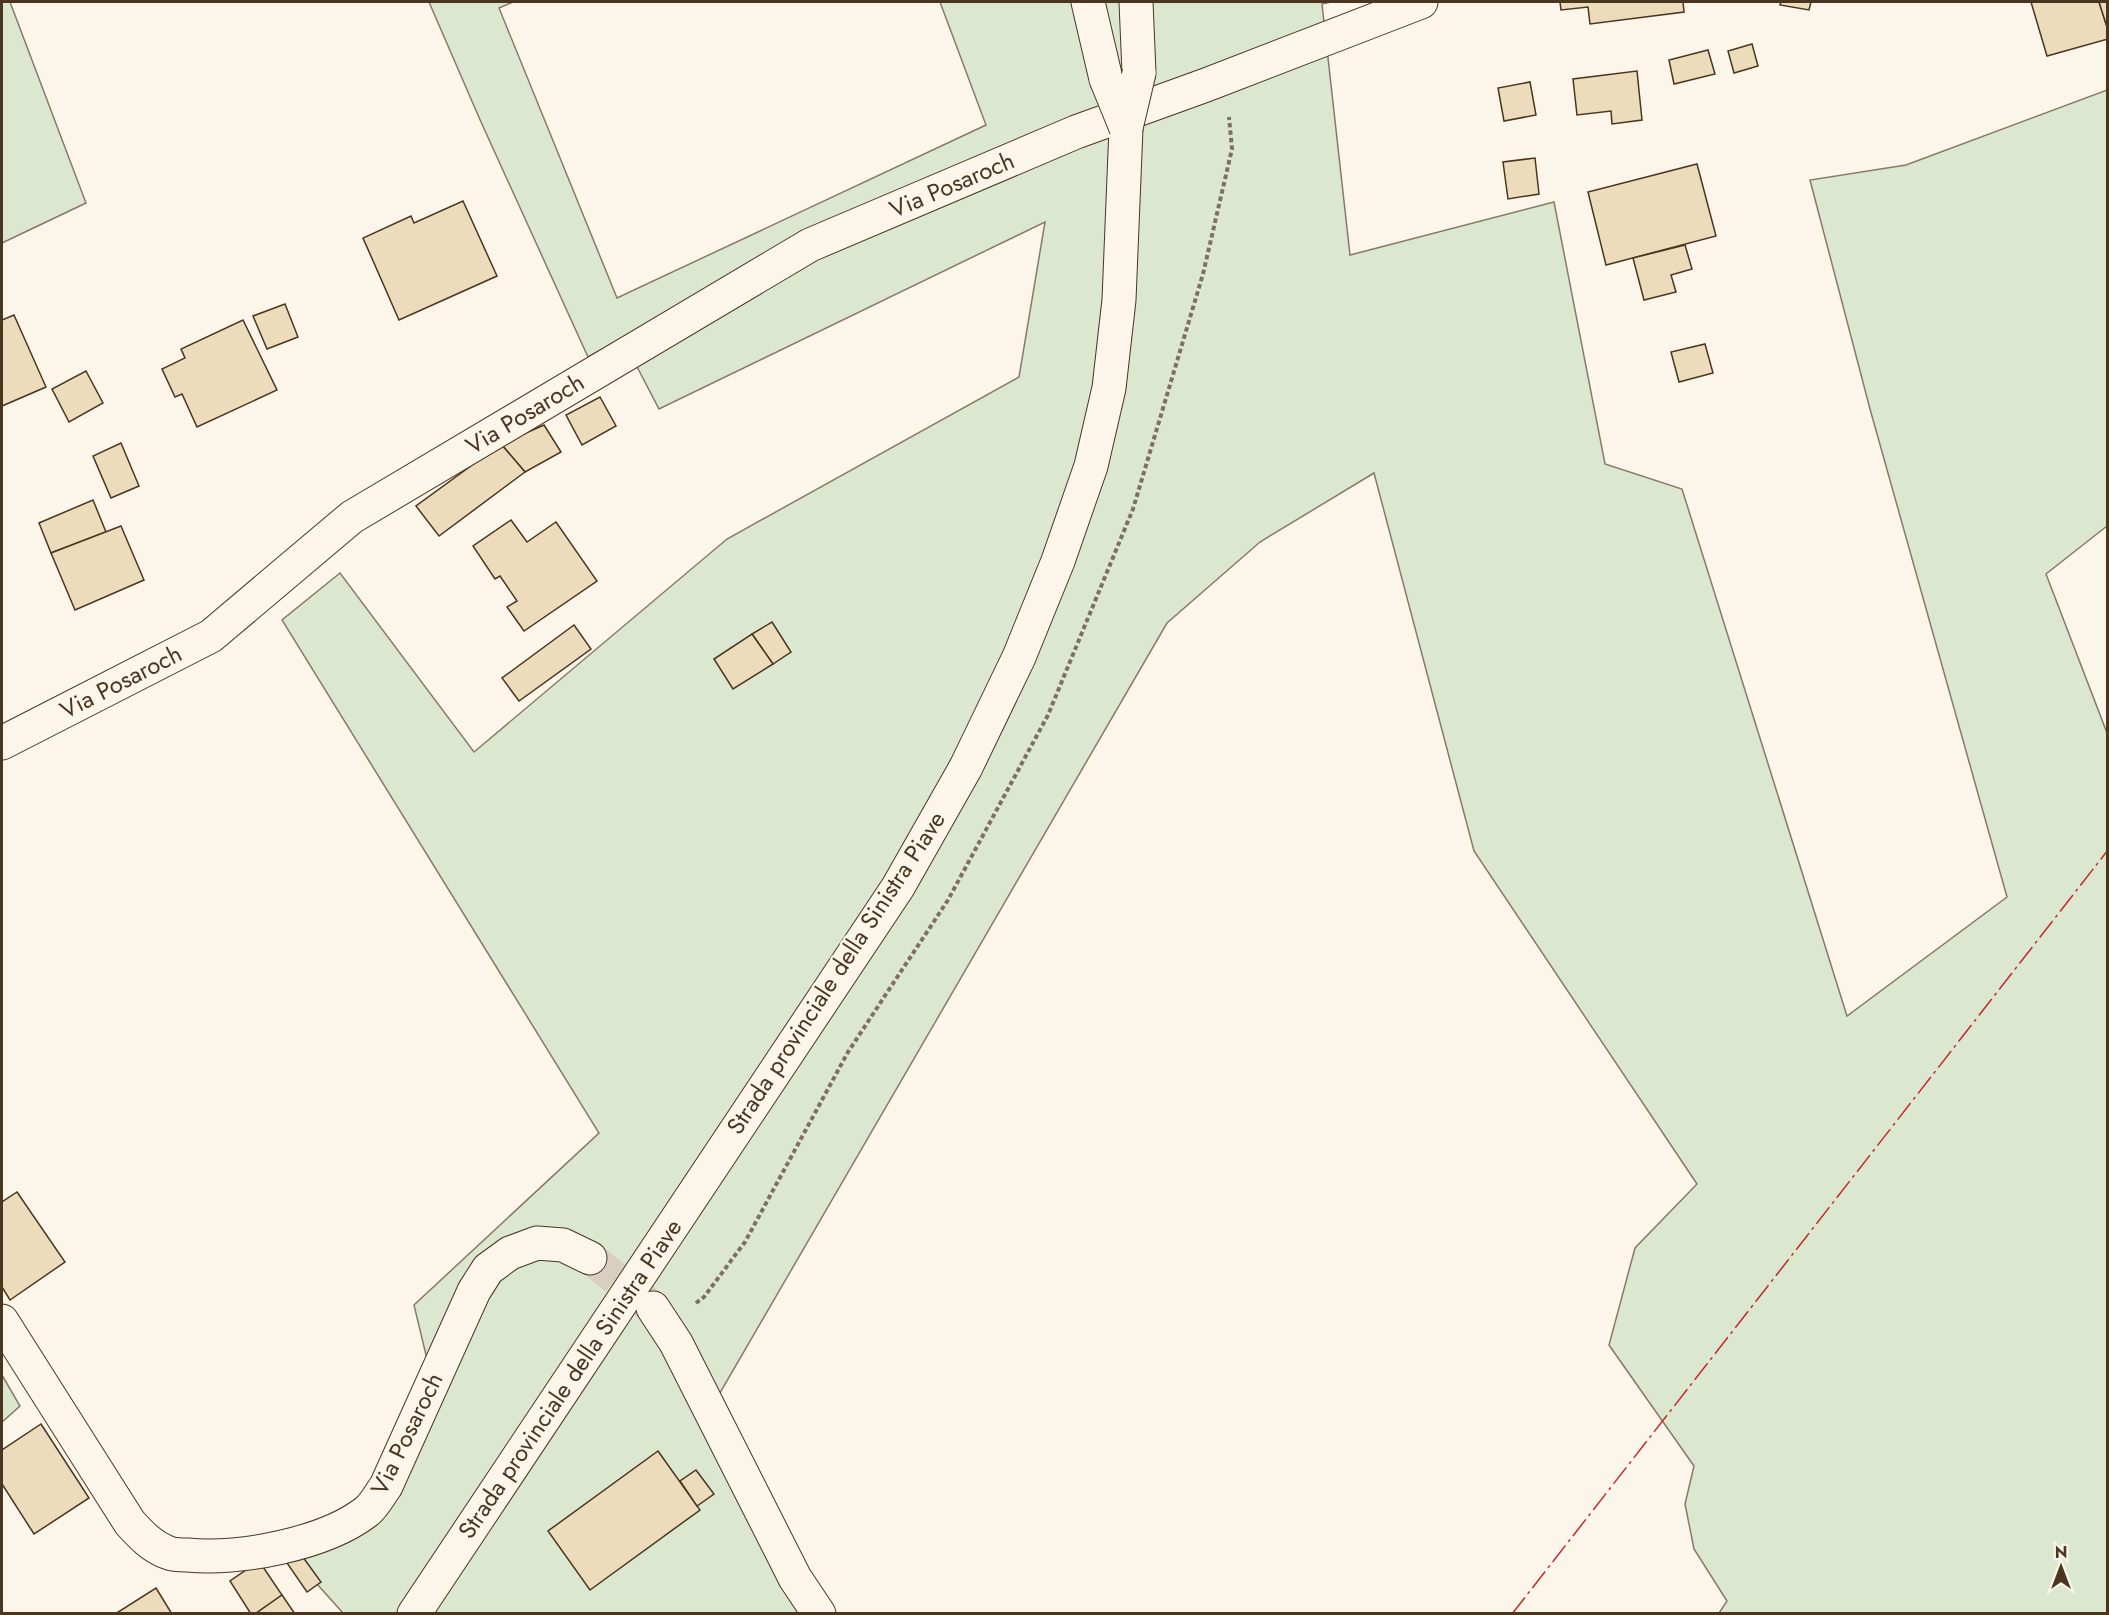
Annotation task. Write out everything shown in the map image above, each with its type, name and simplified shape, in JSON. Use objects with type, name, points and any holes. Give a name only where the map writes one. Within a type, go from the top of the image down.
[{"type":"main road","points":[[1088,2],[1106,79],[1125,140]]},
{"type":"main road","points":[[1125,140],[1139,74],[1136,2]]},
{"type":"main road","name":"Via Posaroch","points":[[2,743],[211,636],[352,517],[810,245],[1076,132],[1206,85],[1421,2]]},
{"type":"main road","name":"Strada provinciale della Sinistra Piave","points":[[414,1614],[898,887],[966,767],[1019,657],[1058,561],[1091,466],[1109,388],[1118,311],[1125,140]]},
{"type":"main road","name":"Via Posaroch","points":[[2,1321],[130,1522],[146,1541],[170,1553],[204,1557],[237,1555],[324,1535],[369,1510],[386,1486],[474,1291],[488,1269],[510,1253],[537,1243],[563,1245],[590,1258]]},
{"type":"main road","points":[[653,1308],[676,1343],[795,1578],[819,1614]]},
{"type":"green space","points":[[2,2],[10,2],[86,203],[2,243]]},
{"type":"green space","points":[[429,2],[513,2],[499,8],[617,298],[986,125],[940,2],[1331,2],[1322,4],[1350,255],[1554,202],[1605,464],[1682,489],[1847,1016],[2007,897],[1870,409],[1810,180],[1906,165],[2107,90],[2107,526],[2046,574],[2107,733],[2107,1613],[1719,1613],[1727,1601],[1694,1549],[1685,1504],[1694,1466],[1609,1345],[1635,1248],[1697,1184],[1474,851],[1374,473],[1260,542],[1167,623],[710,1410],[825,1613],[343,1613],[283,1546],[347,1524],[433,1384],[414,1305],[599,1133],[282,620],[340,573],[474,752],[727,539],[1019,377],[1045,222],[659,409],[622,338],[588,357]]},
{"type":"green space","points":[[2,1375],[20,1406],[2,1422]]},
{"type":"building","points":[[1560,2],[1683,2],[1684,12],[1590,24],[1588,7],[1561,10]]},
{"type":"building","points":[[1781,2],[1811,2],[1809,10],[1780,5]]},
{"type":"building","points":[[2031,2],[2099,2],[2108,30],[2108,39],[2047,56]]},
{"type":"building","points":[[2099,2],[2108,2],[2108,30]]},
{"type":"building","points":[[1752,44],[1758,66],[1734,73],[1728,51]]},
{"type":"building","points":[[1708,50],[1715,74],[1674,84],[1669,60]]},
{"type":"building","points":[[1637,71],[1642,120],[1612,124],[1611,111],[1577,115],[1573,79]]},
{"type":"building","points":[[1530,82],[1536,115],[1504,121],[1498,88]]},
{"type":"building","points":[[1535,158],[1539,194],[1508,199],[1503,162]]},
{"type":"building","points":[[1697,164],[1716,236],[1606,265],[1588,192]]},
{"type":"building","points":[[463,201],[497,276],[399,320],[363,238],[411,216],[414,223]]},
{"type":"building","points":[[1685,245],[1692,269],[1671,275],[1676,292],[1644,300],[1633,258]]},
{"type":"building","points":[[285,304],[298,337],[267,349],[253,316]]},
{"type":"building","points":[[14,315],[46,387],[2,406],[2,320]]},
{"type":"building","points":[[243,320],[277,390],[197,427],[182,394],[175,397],[162,369],[185,358],[181,349]]},
{"type":"building","points":[[1705,344],[1713,373],[1679,382],[1671,352]]},
{"type":"building","points":[[86,371],[103,403],[69,422],[52,389]]},
{"type":"building","points":[[600,397],[616,426],[582,445],[566,415]]},
{"type":"building","points":[[544,425],[561,452],[525,472],[501,444]]},
{"type":"building","points":[[121,443],[139,486],[111,498],[93,456]]},
{"type":"building","points":[[501,444],[525,472],[439,536],[416,506]]},
{"type":"building","points":[[93,500],[106,532],[51,553],[39,523]]},
{"type":"building","points":[[511,520],[527,542],[556,522],[597,581],[524,631],[507,607],[517,601],[500,576],[495,579],[473,546]]},
{"type":"building","points":[[121,526],[144,580],[75,610],[51,553]]},
{"type":"building","points":[[772,622],[791,652],[773,664],[752,634]]},
{"type":"building","points":[[574,625],[591,649],[519,701],[502,678]]},
{"type":"building","points":[[752,634],[773,664],[733,689],[714,659]]},
{"type":"building","points":[[17,1192],[65,1262],[10,1300],[2,1287],[2,1202]]},
{"type":"building","points":[[41,1424],[89,1498],[34,1534],[2,1484],[2,1450]]},
{"type":"building","points":[[658,1451],[700,1510],[590,1590],[548,1531]]},
{"type":"building","points":[[696,1470],[714,1494],[697,1506],[680,1481]]},
{"type":"building","points":[[300,1553],[321,1582],[307,1592],[287,1563]]},
{"type":"building","points":[[259,1561],[282,1595],[255,1614],[251,1614],[230,1581]]},
{"type":"building","points":[[156,1588],[172,1614],[115,1614]]},
{"type":"building","points":[[282,1595],[295,1614],[255,1614]]},
{"type":"tunnel","points":[[590,1258],[652,1307]]},
{"type":"power","points":[[1512,1614],[2108,850]]}]
